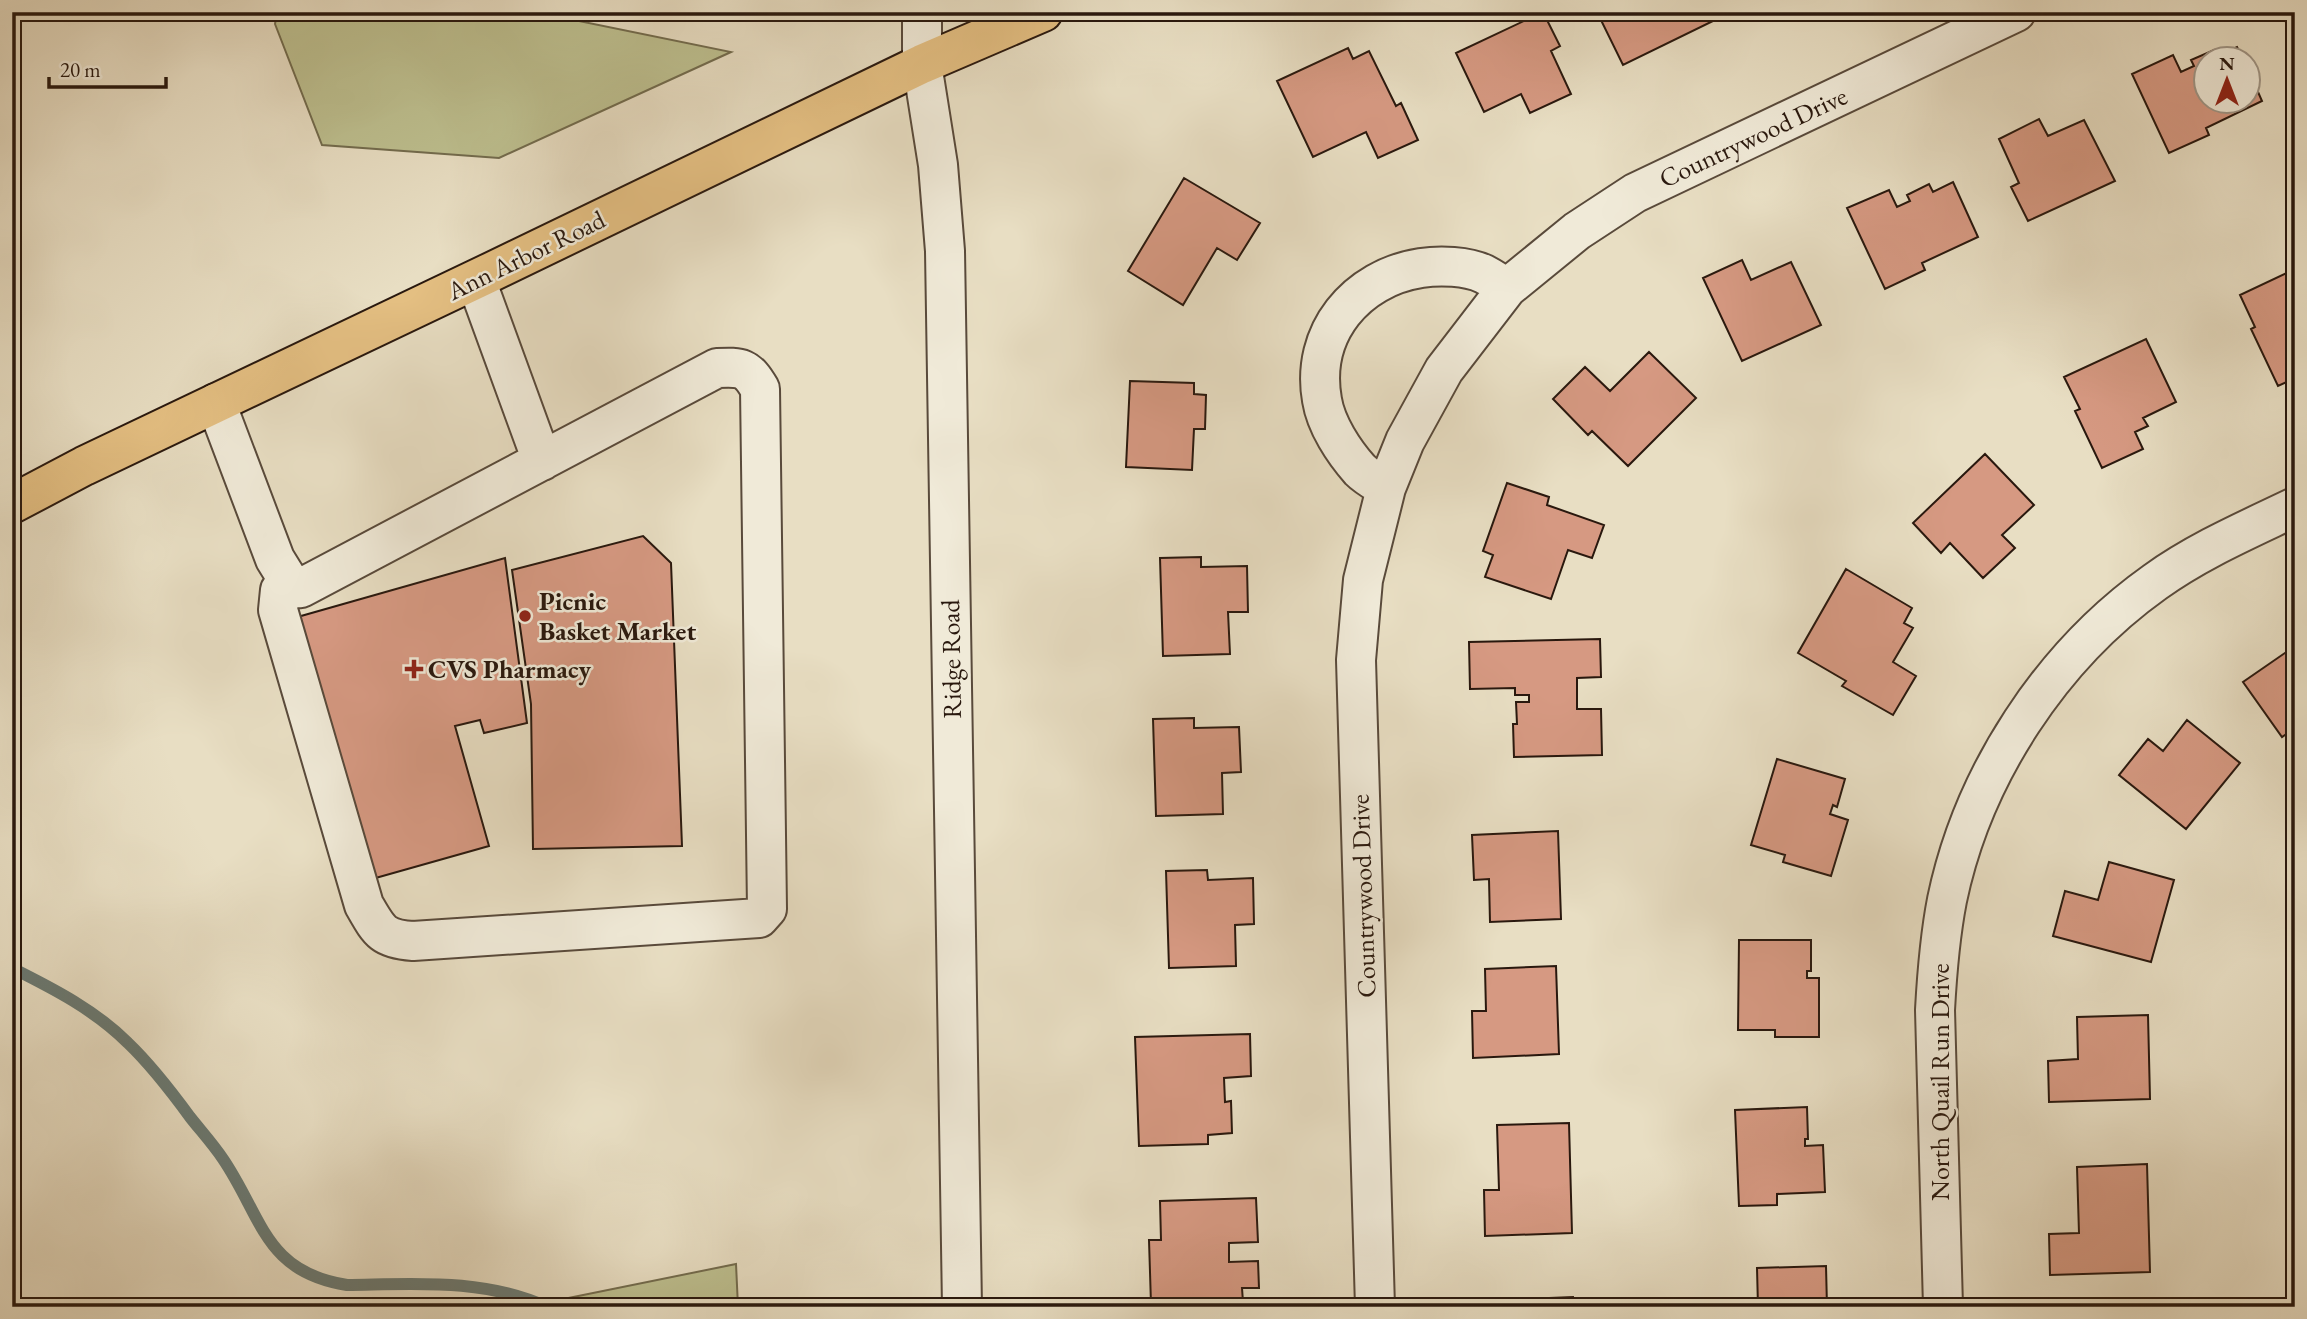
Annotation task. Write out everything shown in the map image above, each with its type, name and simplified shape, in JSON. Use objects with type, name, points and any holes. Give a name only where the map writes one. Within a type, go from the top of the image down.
[{"type":"main road","name":"Ann Arbor Road","points":[[12,504],[84,466],[922,64],[1043,12]]},
{"type":"street","name":"Ridge Road","points":[[922,12],[922,64],[938,165],[945,250],[962,1307]]},
{"type":"street","name":"Countrywood Drive","points":[[1375,1307],[1356,660],[1363,580],[1386,488],[1405,441],[1444,370],[1507,288],[1577,231],[1634,194],[2016,12]]},
{"type":"street","points":[[1386,488],[1361,471],[1332,429],[1322,403],[1319,376],[1324,348],[1336,319],[1376,282],[1402,271],[1431,266],[1457,268],[1482,273],[1507,288]]},
{"type":"street","points":[[476,280],[542,461]]},
{"type":"street","points":[[216,403],[275,559],[288,580],[301,588],[717,369],[737,367],[750,372],[760,388],[767,909],[759,918],[413,942],[393,940],[376,926],[364,905],[282,624],[278,610],[280,590],[288,580]]},
{"type":"street","name":"North Quail Run Drive","points":[[1943,1307],[1935,1010],[1937,962],[1948,899],[1965,837],[1990,778],[2031,708],[2071,658],[2117,613],[2155,582],[2209,548],[2295,507]]},
{"type":"green space","points":[[277,12],[535,12],[731,52],[499,158],[322,145],[275,24]]},
{"type":"green space","points":[[736,1264],[738,1307],[524,1307]]},
{"type":"building","points":[[1543,12],[1560,46],[1551,51],[1571,94],[1530,113],[1521,94],[1484,112],[1456,53]]},
{"type":"building","points":[[1597,12],[1709,12],[1713,21],[1623,65]]},
{"type":"building","points":[[2281,12],[2295,12],[2295,41]]},
{"type":"building","points":[[1348,48],[1353,59],[1369,51],[1396,106],[1401,103],[1418,140],[1378,158],[1366,132],[1313,157],[1277,81]]},
{"type":"building","points":[[2173,55],[2181,72],[2192,67],[2192,116],[2231,116],[2206,128],[2209,135],[2169,153],[2132,74]]},
{"type":"building","points":[[2039,119],[2048,136],[2084,120],[2115,181],[2028,221],[2011,187],[2019,183],[1999,139]]},
{"type":"building","points":[[1184,178],[1260,223],[1237,260],[1217,248],[1183,305],[1128,271]]},
{"type":"building","points":[[1953,182],[1978,237],[1922,263],[1925,270],[1885,289],[1847,208],[1889,190],[1897,207],[1910,201],[1907,195],[1929,184],[1933,192]]},
{"type":"building","points":[[1742,260],[1751,280],[1791,262],[1821,325],[1742,361],[1703,278]]},
{"type":"building","points":[[2295,269],[2295,378],[2278,386],[2251,329],[2255,327],[2240,295]]},
{"type":"building","points":[[2146,339],[2176,402],[2143,418],[2148,426],[2135,432],[2143,449],[2102,468],[2075,411],[2080,409],[2064,377]]},
{"type":"building","points":[[1649,352],[1696,398],[1628,466],[1592,431],[1588,435],[1553,399],[1585,367],[1610,391]]},
{"type":"building","points":[[1130,381],[1194,383],[1194,394],[1206,395],[1205,429],[1194,429],[1192,470],[1126,467]]},
{"type":"building","points":[[1985,454],[2034,505],[2002,535],[2015,548],[1983,578],[1950,543],[1941,553],[1913,523]]},
{"type":"building","points":[[1507,483],[1549,497],[1547,505],[1604,525],[1592,558],[1568,550],[1551,599],[1485,577],[1493,555],[1483,551]]},
{"type":"building","points":[[643,536],[671,563],[682,846],[533,849],[531,704],[512,570]]},
{"type":"building","points":[[1201,557],[1201,567],[1247,566],[1248,612],[1228,612],[1230,654],[1163,656],[1160,558]]},
{"type":"building","name":"CVS Pharmacy","points":[[505,558],[527,723],[484,733],[480,720],[455,726],[489,846],[365,881],[294,618]]},
{"type":"building","points":[[1846,569],[1912,608],[1904,623],[1913,628],[1893,662],[1916,676],[1893,715],[1842,686],[1846,681],[1798,653]]},
{"type":"building","points":[[1600,639],[1601,677],[1577,678],[1577,709],[1601,709],[1602,755],[1514,757],[1513,724],[1517,724],[1516,702],[1529,702],[1529,695],[1515,695],[1515,688],[1470,689],[1469,642]]},
{"type":"building","points":[[2295,646],[2295,728],[2282,737],[2243,682]]},
{"type":"building","points":[[1194,718],[1194,728],[1239,727],[1241,772],[1222,773],[1223,814],[1156,816],[1153,719]]},
{"type":"building","points":[[2187,720],[2240,763],[2186,829],[2119,775],[2148,739],[2163,751]]},
{"type":"building","points":[[1777,759],[1845,779],[1837,807],[1833,805],[1830,814],[1848,820],[1831,876],[1783,862],[1785,855],[1751,845]]},
{"type":"building","points":[[1558,831],[1561,919],[1490,922],[1489,879],[1474,880],[1472,835]]},
{"type":"building","points":[[2109,862],[2174,880],[2151,962],[2053,936],[2065,891],[2098,900]]},
{"type":"building","points":[[1207,870],[1208,880],[1253,878],[1254,924],[1235,925],[1236,966],[1169,968],[1166,871]]},
{"type":"building","points":[[1739,940],[1811,940],[1811,971],[1807,971],[1807,978],[1819,978],[1819,1037],[1775,1037],[1775,1030],[1738,1030]]},
{"type":"building","points":[[1556,966],[1559,1054],[1473,1058],[1472,1011],[1486,1011],[1485,969]]},
{"type":"building","points":[[2148,1015],[2150,1099],[2049,1102],[2048,1061],[2078,1059],[2077,1017]]},
{"type":"building","points":[[1250,1034],[1251,1076],[1224,1078],[1225,1102],[1231,1101],[1232,1133],[1208,1135],[1208,1144],[1139,1146],[1135,1037]]},
{"type":"building","points":[[1807,1107],[1808,1139],[1805,1139],[1805,1146],[1823,1145],[1825,1192],[1777,1194],[1777,1205],[1739,1206],[1735,1110]]},
{"type":"building","points":[[1569,1123],[1572,1233],[1485,1236],[1484,1190],[1499,1190],[1497,1125]]},
{"type":"building","points":[[2147,1164],[2150,1272],[2050,1275],[2049,1234],[2079,1233],[2077,1167]]},
{"type":"building","points":[[1256,1198],[1258,1242],[1229,1243],[1229,1262],[1258,1261],[1259,1288],[1242,1288],[1243,1302],[1151,1304],[1149,1240],[1161,1240],[1160,1201]]},
{"type":"building","points":[[1826,1266],[1827,1307],[1758,1307],[1757,1268]]},
{"type":"building","points":[[1573,1297],[1574,1307],[1503,1307],[1502,1300]]},
{"type":"waterway","points":[[12,968],[88,1010],[136,1051],[219,1153],[269,1239],[282,1255],[298,1268],[319,1278],[347,1285],[424,1284],[474,1287],[498,1291],[547,1307]]},
{"type":"place","name":"Picnic Basket Market","points":[[525,616]]},
{"type":"place","name":"CVS Pharmacy","points":[[414,669]]}]
